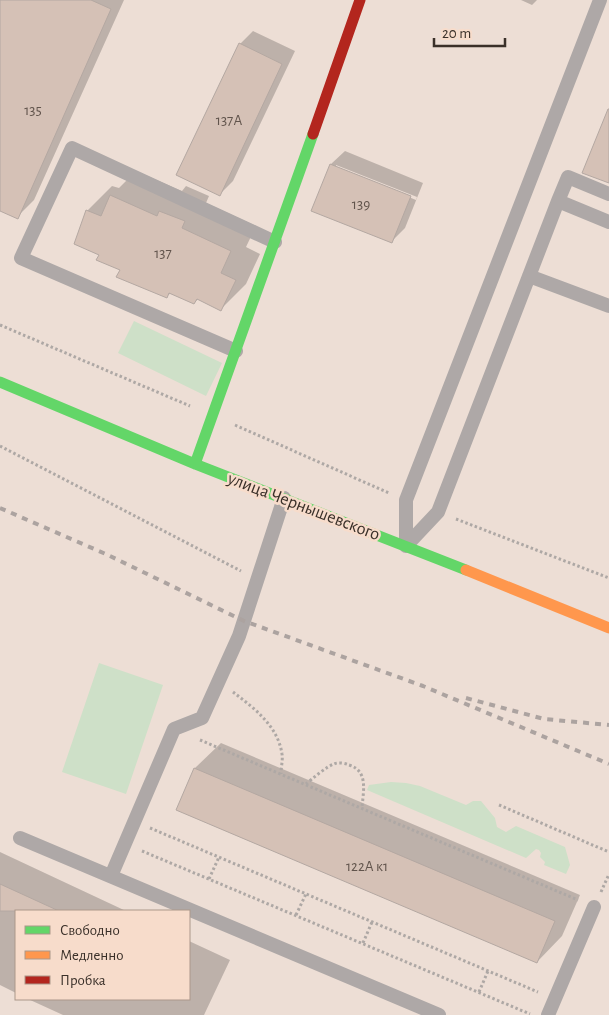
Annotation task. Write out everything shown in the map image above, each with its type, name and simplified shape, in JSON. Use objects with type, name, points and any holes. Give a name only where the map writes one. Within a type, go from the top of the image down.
[{"type":"main road","points":[[195,464],[360,0]]},
{"type":"main road","name":"улица Чернышевского","points":[[0,382],[195,464],[609,628]]},
{"type":"lane","points":[[406,546],[406,500],[600,0]]},
{"type":"lane","points":[[236,351],[21,258],[72,148],[275,242]]},
{"type":"lane","points":[[406,546],[438,512],[568,177],[609,194]]},
{"type":"lane","points":[[558,201],[609,222]]},
{"type":"lane","points":[[529,276],[609,306]]},
{"type":"lane","points":[[111,876],[174,729],[202,718],[219,681],[239,636],[284,498]]},
{"type":"lane","points":[[20,838],[439,1015]]},
{"type":"lane","points":[[548,1015],[594,907]]},
{"type":"path","points":[[0,325],[213,415],[406,500]]},
{"type":"path","points":[[0,446],[258,579]]},
{"type":"path","points":[[438,512],[609,578]]},
{"type":"path","points":[[219,681],[255,709],[270,726],[279,740],[282,756],[281,774]]},
{"type":"path","points":[[174,729],[594,907]]},
{"type":"path","points":[[305,785],[335,763],[345,763],[354,766],[361,773],[363,779],[362,808]]},
{"type":"path","points":[[499,805],[609,852]]},
{"type":"path","points":[[134,821],[555,999]]},
{"type":"path","points":[[125,844],[533,1015]]},
{"type":"path","points":[[209,879],[219,857]]},
{"type":"path","points":[[296,915],[306,894]]},
{"type":"path","points":[[363,943],[372,922]]},
{"type":"path","points":[[479,992],[488,971]]},
{"type":"green space","points":[[134,321],[222,363],[206,396],[118,353]]},
{"type":"green space","points":[[99,663],[163,685],[126,794],[62,772]]},
{"type":"green space","points":[[391,782],[420,786],[466,805],[473,801],[481,801],[495,818],[497,827],[506,832],[516,826],[565,847],[570,865],[566,874],[544,865],[545,862],[540,857],[541,853],[539,850],[536,849],[526,858],[367,790],[369,785]]},
{"type":"building","points":[[0,0],[91,0],[111,9],[18,219],[0,211]]},
{"type":"building","points":[[239,43],[282,64],[220,196],[176,175]]},
{"type":"building","points":[[609,109],[609,183],[582,173]]},
{"type":"building","points":[[330,164],[411,196],[392,243],[311,211]]},
{"type":"building","points":[[110,195],[157,216],[159,211],[185,221],[182,228],[231,251],[221,273],[236,280],[221,311],[197,299],[194,304],[169,293],[167,298],[116,277],[120,270],[96,260],[99,255],[74,244],[86,210],[101,216]]},
{"type":"building","points":[[194,768],[555,921],[537,963],[176,810]]},
{"type":"building","points":[[0,884],[57,910],[15,910],[0,911]]},
{"type":"railway","points":[[0,508],[108,555],[244,621],[423,686],[609,764]]},
{"type":"railway","points":[[466,698],[544,719],[609,725]]},
{"type":"traffic: fast","points":[[195,464],[313,134]]},
{"type":"traffic: fast","points":[[0,382],[195,464],[466,570]]},
{"type":"traffic: slow","points":[[466,570],[609,628]]},
{"type":"traffic: jam","points":[[313,134],[360,0]]}]
